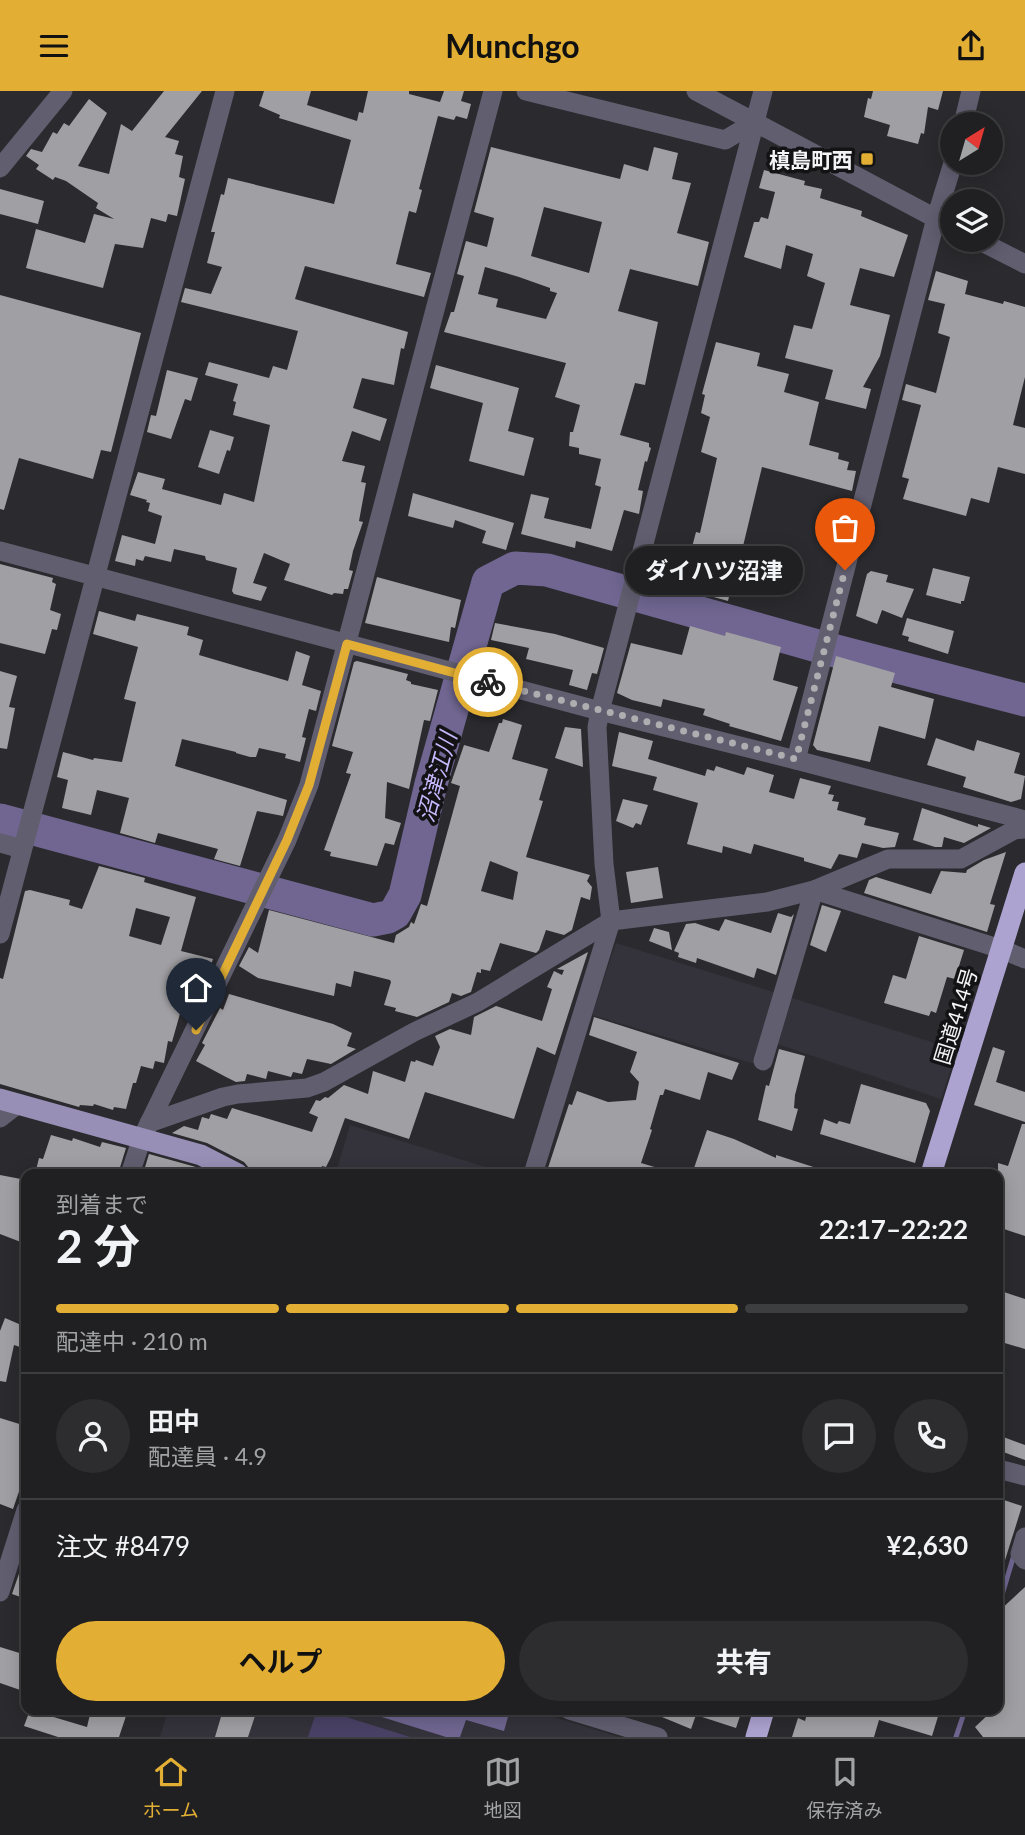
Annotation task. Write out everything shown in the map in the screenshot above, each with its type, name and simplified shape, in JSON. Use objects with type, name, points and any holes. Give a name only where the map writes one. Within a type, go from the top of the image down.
[{"type":"highway","name":"国道414号","points":[[933,1169],[1025,873]]},
{"type":"highway","points":[[756,1737],[763,1715]]},
{"type":"main road","points":[[9,1101],[145,1130],[230,1169]]},
{"type":"street","points":[[0,168],[64,91]]},
{"type":"street","points":[[0,933],[225,91]]},
{"type":"street","points":[[132,1169],[145,1130],[287,840],[309,785],[493,91]]},
{"type":"street","points":[[526,91],[725,140],[755,122]]},
{"type":"street","points":[[696,91],[940,220]]},
{"type":"street","points":[[535,1169],[611,921],[601,823],[597,727],[600,712],[763,91]]},
{"type":"street","points":[[966,112],[971,91]]},
{"type":"street","points":[[796,759],[940,237]]},
{"type":"street","points":[[1003,251],[1023,260]]},
{"type":"street","points":[[0,551],[600,712],[796,759],[1025,820]]},
{"type":"street","points":[[145,1130],[223,1097],[307,1088],[324,1082],[405,1037],[478,1002],[611,921],[767,902],[814,890],[888,859],[961,859],[1014,830],[1025,829]]},
{"type":"street","points":[[0,843],[22,849]]},
{"type":"street","points":[[814,890],[1025,959]]},
{"type":"street","points":[[763,1061],[814,890]]},
{"type":"street","points":[[0,1118],[9,1101]]},
{"type":"street","points":[[1003,1470],[1025,1476]]},
{"type":"street","points":[[0,1592],[15,1536]]},
{"type":"street","points":[[1025,1537],[1020,1554],[1025,1560]]},
{"type":"street","points":[[585,1715],[658,1737]]},
{"type":"shaded area","points":[[616,943],[780,994],[758,1065],[592,1015]]},
{"type":"shaded area","points":[[789,997],[957,1050],[941,1099],[774,1043]]},
{"type":"shaded area","points":[[350,1125],[492,1169],[337,1169]]},
{"type":"shaded area","points":[[167,1715],[547,1715],[619,1737],[160,1737]]},
{"type":"shaded area","points":[[315,1715],[340,1715],[410,1737],[308,1737]]},
{"type":"shaded area","points":[[375,1715],[509,1715],[504,1731],[466,1720],[460,1737],[446,1737]]},
{"type":"building","points":[[164,91],[202,91],[165,137],[179,141],[175,154],[183,156],[179,177],[185,179],[177,216],[168,214],[166,222],[151,218],[143,248],[115,244],[103,288],[26,268],[36,229],[85,243],[94,214],[114,219],[96,208],[98,203],[66,181],[55,177],[53,180],[36,169],[39,165],[26,156],[31,149],[42,152],[53,132],[57,134],[64,123],[69,126],[89,99],[107,113],[78,166],[109,174],[121,124],[132,131]]},
{"type":"building","points":[[264,91],[311,91],[307,105],[357,121],[359,112],[363,113],[368,91],[409,91],[409,94],[440,102],[444,91],[464,91],[461,101],[471,104],[467,119],[456,116],[454,120],[438,116],[419,189],[422,190],[416,213],[409,211],[396,264],[431,273],[424,297],[305,266],[295,299],[408,332],[404,349],[401,348],[394,385],[362,378],[353,408],[387,419],[380,441],[352,431],[342,461],[365,466],[361,482],[366,483],[359,521],[363,522],[353,551],[349,570],[353,571],[348,589],[344,589],[343,594],[332,595],[284,580],[290,564],[264,553],[253,583],[267,587],[261,601],[234,594],[232,591],[237,568],[206,560],[205,556],[174,549],[171,562],[145,556],[143,561],[136,559],[135,566],[115,561],[122,535],[155,544],[162,516],[148,511],[150,503],[146,502],[147,500],[130,495],[138,472],[165,479],[162,489],[221,505],[224,493],[254,502],[270,425],[233,415],[236,402],[233,401],[238,384],[205,375],[209,362],[269,378],[273,366],[287,370],[298,331],[181,302],[185,288],[211,294],[222,267],[207,263],[215,232],[211,232],[228,178],[334,204],[351,140],[279,118],[280,115],[259,106]]},
{"type":"building","points":[[873,91],[943,91],[938,110],[928,107],[924,134],[921,133],[918,144],[887,136],[890,125],[864,117],[868,98],[871,99]]},
{"type":"building","points":[[491,147],[620,179],[624,164],[648,171],[654,147],[678,153],[672,179],[691,183],[677,233],[709,242],[698,286],[630,269],[618,311],[658,322],[645,385],[635,383],[620,435],[649,443],[651,448],[638,490],[643,491],[639,514],[624,510],[612,551],[576,541],[575,548],[521,534],[531,494],[549,498],[544,518],[591,529],[601,487],[595,485],[601,459],[579,454],[579,448],[569,446],[570,432],[573,432],[580,405],[555,397],[566,363],[444,332],[451,312],[454,312],[464,276],[457,274],[466,241],[487,247],[494,218],[474,212]],"holes":[[[544,207],[602,222],[589,273],[531,256]],[[485,267],[550,288],[550,291],[557,293],[546,319],[496,307],[498,299],[478,294]]]},
{"type":"building","points":[[764,170],[805,181],[804,185],[822,189],[820,198],[862,211],[861,216],[908,235],[894,277],[860,268],[850,305],[890,315],[880,356],[863,387],[871,389],[866,409],[825,399],[833,370],[785,358],[794,325],[812,329],[825,283],[807,276],[813,254],[786,245],[781,269],[744,257],[754,222],[759,222],[761,217],[768,219],[775,192],[759,188]]},
{"type":"building","points":[[0,189],[44,201],[38,224],[0,214]]},
{"type":"building","points":[[936,271],[968,281],[965,294],[1025,307],[1025,377],[1013,425],[1025,428],[1025,474],[998,467],[989,503],[971,498],[966,516],[903,499],[909,479],[902,477],[921,405],[902,400],[906,384],[936,393],[950,337],[938,333],[945,304],[928,300]]},
{"type":"building","points":[[0,295],[141,333],[111,452],[101,450],[93,479],[19,458],[4,510],[0,509]]},
{"type":"building","points":[[716,342],[760,353],[757,366],[789,374],[784,392],[819,402],[809,445],[839,453],[838,459],[849,462],[847,470],[856,471],[852,491],[762,467],[728,601],[710,596],[713,583],[703,580],[710,555],[691,551],[696,532],[700,533],[717,458],[701,452],[710,417],[701,413],[705,395],[702,394]]},
{"type":"building","points":[[436,365],[519,388],[508,431],[534,438],[524,476],[469,461],[483,403],[430,388]]},
{"type":"building","points":[[167,370],[198,378],[191,401],[185,399],[171,439],[147,432],[151,415],[156,416]]},
{"type":"building","points":[[210,430],[234,437],[219,474],[198,467]]},
{"type":"building","points":[[413,493],[514,523],[506,550],[482,543],[486,531],[455,520],[453,528],[408,516]]},
{"type":"building","points":[[0,564],[53,578],[52,582],[56,584],[50,610],[61,614],[57,630],[52,629],[45,654],[0,643]]},
{"type":"building","points":[[933,568],[970,577],[961,604],[926,595]]},
{"type":"building","points":[[871,571],[888,575],[886,582],[914,589],[902,618],[882,610],[877,624],[856,616],[867,574]]},
{"type":"building","points":[[377,577],[461,600],[455,628],[451,627],[449,642],[365,623]]},
{"type":"building","points":[[99,611],[135,621],[137,614],[189,627],[187,635],[203,640],[199,655],[288,681],[296,651],[310,656],[302,685],[321,691],[316,711],[309,709],[302,737],[306,738],[300,762],[285,758],[286,754],[259,748],[256,757],[250,757],[182,739],[175,766],[287,800],[283,816],[257,811],[240,866],[214,859],[218,849],[158,833],[155,843],[120,833],[129,798],[97,790],[91,815],[62,808],[68,780],[57,777],[63,752],[93,760],[122,762],[136,702],[124,699],[138,647],[93,634]]},
{"type":"building","points":[[907,618],[954,631],[948,654],[908,641],[909,637],[902,635]]},
{"type":"building","points":[[495,623],[555,634],[604,648],[597,674],[592,673],[587,690],[569,685],[573,670],[526,659],[529,648],[491,640]]},
{"type":"building","points":[[690,626],[725,636],[726,632],[781,647],[773,680],[798,687],[781,741],[729,726],[730,724],[703,715],[705,709],[663,699],[661,707],[632,700],[617,693],[631,643],[682,655]]},
{"type":"building","points":[[836,656],[895,673],[891,687],[934,699],[925,739],[879,726],[870,762],[817,750],[813,745]]},
{"type":"building","points":[[354,662],[408,674],[406,680],[411,684],[438,690],[430,721],[424,720],[409,789],[387,782],[385,818],[401,823],[394,845],[385,843],[377,866],[330,856],[331,852],[324,850],[351,774],[346,773],[353,752],[332,746]]},
{"type":"building","points":[[0,671],[17,676],[9,707],[15,708],[7,749],[0,748]]},
{"type":"building","points":[[503,719],[522,725],[512,759],[548,769],[539,800],[543,801],[526,857],[590,875],[587,881],[592,887],[590,900],[581,897],[572,930],[564,935],[546,930],[536,953],[500,943],[490,971],[481,969],[481,973],[477,972],[471,992],[461,996],[452,993],[449,1002],[417,1017],[384,1005],[390,980],[354,971],[351,987],[336,983],[334,996],[258,978],[239,966],[249,947],[258,953],[269,910],[394,943],[396,935],[409,927],[411,922],[414,924],[421,904],[427,906],[460,786],[451,783],[464,745],[489,752],[499,723],[502,723]],"holes":[[[490,861],[518,872],[513,900],[481,891]]]},
{"type":"building","points":[[565,727],[581,729],[583,767],[555,758]]},
{"type":"building","points":[[619,732],[653,741],[648,759],[705,776],[707,769],[714,771],[716,766],[744,775],[747,767],[774,775],[769,792],[794,799],[800,778],[831,786],[828,794],[834,795],[832,801],[839,802],[837,810],[866,818],[864,825],[899,833],[895,847],[883,848],[862,843],[857,858],[839,854],[831,869],[804,861],[804,858],[754,844],[751,854],[723,846],[722,853],[687,844],[698,803],[653,790],[657,777],[612,766]]},
{"type":"building","points":[[936,738],[974,751],[977,740],[1020,753],[1014,773],[1025,776],[1021,799],[1011,802],[963,787],[966,777],[927,765]]},
{"type":"building","points":[[623,799],[648,805],[641,825],[636,823],[633,828],[616,821]]},
{"type":"building","points":[[922,808],[978,827],[978,824],[991,828],[964,843],[944,837],[942,847],[935,847],[913,840]]},
{"type":"building","points":[[1006,852],[990,904],[995,905],[987,932],[864,893],[869,880],[876,877],[931,894],[941,871],[966,873],[984,860]]},
{"type":"building","points":[[99,866],[145,878],[144,882],[196,897],[181,951],[213,959],[208,974],[199,976],[192,1002],[183,1003],[172,1042],[168,1041],[164,1063],[155,1061],[153,1069],[141,1066],[126,1109],[114,1107],[113,1110],[94,1104],[79,1107],[0,1084],[0,978],[3,979],[25,891],[70,900],[69,905],[82,909]],"holes":[[[136,908],[170,917],[161,945],[129,936]]]},
{"type":"building","points":[[658,867],[663,898],[631,903],[626,872]]},
{"type":"building","points":[[822,905],[841,911],[826,952],[810,945]]},
{"type":"building","points":[[778,913],[791,917],[794,914],[776,975],[757,968],[754,978],[697,958],[696,963],[678,957],[679,953],[674,951],[686,924],[695,923],[719,931],[725,919],[771,933]]},
{"type":"building","points":[[654,928],[669,932],[672,950],[649,941]]},
{"type":"building","points":[[919,936],[964,950],[955,979],[947,977],[936,1013],[931,1011],[929,1016],[884,1003],[893,975],[906,979]]},
{"type":"building","points":[[588,952],[555,1055],[537,1047],[514,1119],[425,1092],[409,1139],[345,1118],[331,1157],[326,1167],[322,1166],[321,1169],[249,1169],[244,1162],[207,1143],[172,1133],[184,1126],[198,1130],[202,1117],[209,1119],[211,1114],[227,1119],[232,1108],[312,1132],[318,1117],[309,1113],[316,1100],[328,1098],[344,1085],[368,1094],[373,1071],[405,1082],[411,1061],[433,1066],[440,1047],[435,1036],[450,1029],[471,1035],[474,1017],[496,1006],[542,1021],[552,989],[547,987],[554,971],[562,975],[564,970],[557,969]]},
{"type":"building","points":[[229,994],[333,1024],[352,1033],[347,1046],[356,1049],[331,1064],[307,1059],[302,1074],[293,1072],[291,1077],[268,1071],[266,1079],[247,1074],[245,1081],[236,1082],[196,1061],[205,1045],[202,1043],[220,1008],[223,1010]]},
{"type":"building","points":[[594,1017],[739,1063],[732,1080],[708,1072],[700,1100],[665,1089],[663,1095],[660,1095],[641,1163],[661,1169],[548,1169],[569,1104],[572,1105],[577,1091],[608,1102],[636,1100],[639,1082],[630,1072],[637,1052],[589,1035]]},
{"type":"building","points":[[993,1047],[1005,1051],[996,1082],[1025,1092],[1025,1122],[974,1105]]},
{"type":"building","points":[[779,1049],[805,1056],[795,1095],[794,1108],[798,1109],[792,1131],[758,1120],[766,1085],[769,1086]]},
{"type":"building","points":[[861,1084],[926,1103],[930,1111],[915,1163],[820,1134],[824,1119],[837,1124],[839,1121],[850,1124]]},
{"type":"building","points":[[1022,1124],[1025,1124],[1025,1236],[1003,1229],[1003,1169],[998,1169],[998,1163],[1008,1166]]},
{"type":"building","points":[[707,1130],[776,1158],[776,1155],[820,1169],[694,1169]]},
{"type":"building","points":[[51,1135],[72,1141],[73,1138],[100,1147],[102,1142],[126,1148],[120,1169],[36,1169],[39,1158],[43,1159]]},
{"type":"building","points":[[149,1154],[200,1169],[144,1169]]},
{"type":"building","points":[[0,1175],[21,1179],[21,1242],[0,1234]]},
{"type":"building","points":[[1003,1292],[1025,1299],[1025,1349],[1003,1342]]},
{"type":"building","points":[[5,1318],[21,1325],[21,1347],[14,1345],[6,1382],[0,1381],[0,1331]]},
{"type":"building","points":[[0,1418],[21,1424],[21,1486],[13,1509],[0,1504]]},
{"type":"building","points":[[1003,1437],[1025,1445],[1025,1460],[1003,1452]]},
{"type":"building","points":[[1003,1500],[1022,1506],[1003,1567]]},
{"type":"building","points":[[21,1568],[21,1597],[12,1594]]},
{"type":"building","points":[[1025,1587],[1025,1737],[983,1737],[975,1727],[988,1715],[1003,1715],[1003,1607]]},
{"type":"building","points":[[0,1647],[21,1653],[21,1690],[0,1683]]},
{"type":"building","points":[[28,1715],[47,1715],[87,1727],[90,1715],[126,1715],[119,1737],[58,1737],[24,1726]]},
{"type":"building","points":[[222,1715],[255,1715],[248,1737],[215,1737]]},
{"type":"building","points":[[657,1715],[696,1715],[691,1729]]},
{"type":"building","points":[[696,1715],[740,1715],[736,1728]]},
{"type":"building","points":[[807,1715],[938,1715],[932,1736],[879,1720],[874,1737],[792,1737],[798,1718],[805,1721]]},
{"type":"waterway","name":"沼津江川","points":[[0,820],[373,920],[388,917],[395,913],[405,895],[431,784],[488,582],[515,568],[547,570],[828,649],[1025,700]]},
{"type":"waterway","points":[[1003,1591],[1014,1555]]},
{"type":"waterway","points":[[956,1737],[963,1715]]},
{"type":"way so far","points":[[488,682],[796,759],[845,570]]},
{"type":"place","name":"槙島町西","points":[[867,159]]},
{"type":"place","name":"ダイハツ沼津","points":[[845,570]]},
{"type":"route","points":[[196,1030],[287,840],[309,785],[347,644],[488,682]]}]
